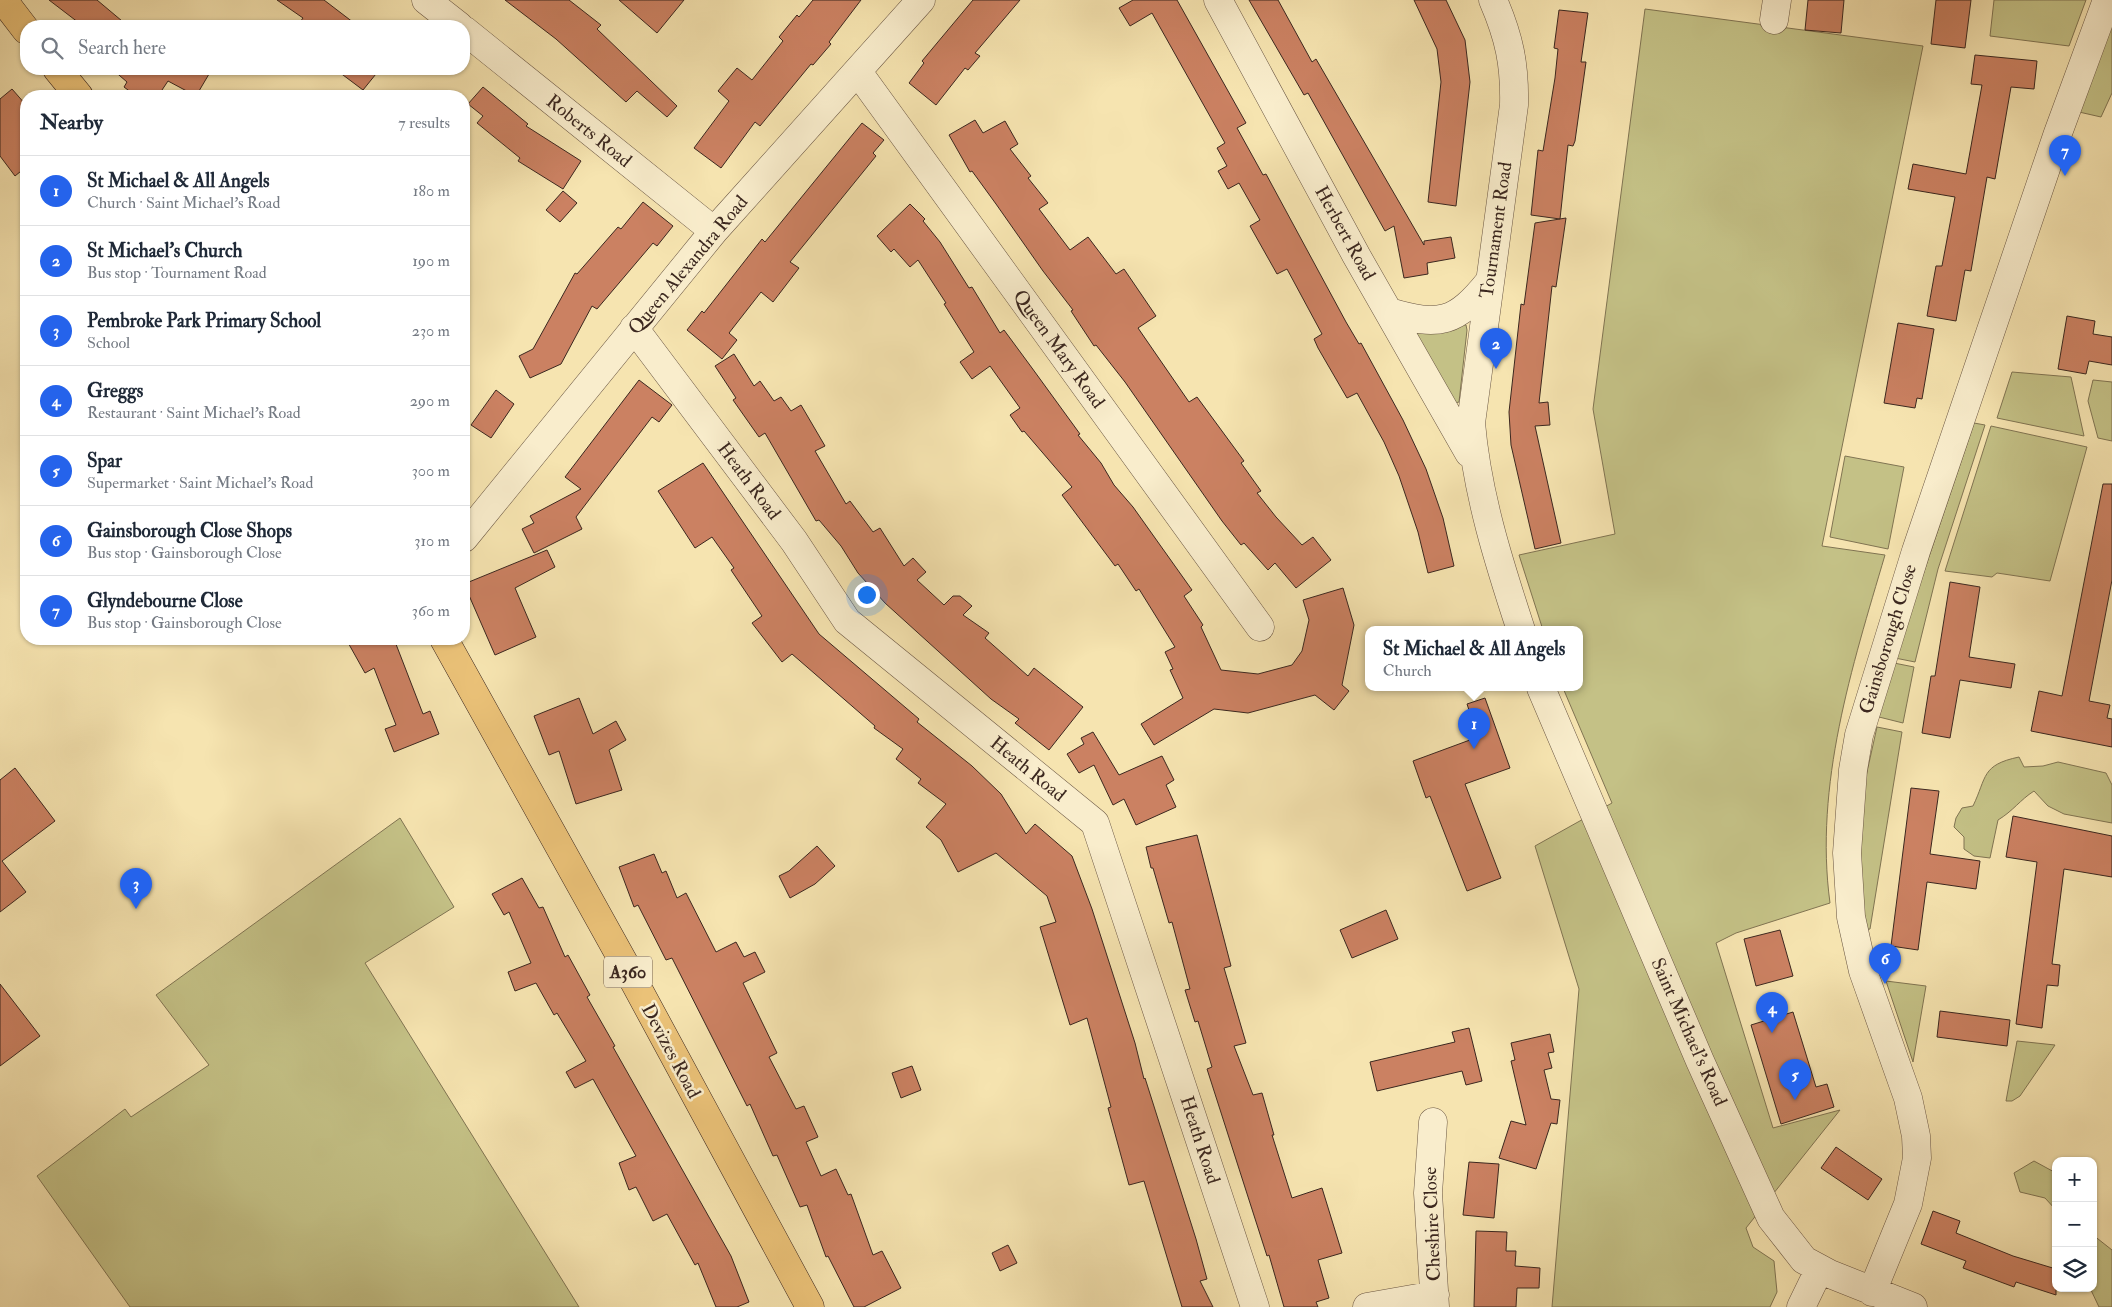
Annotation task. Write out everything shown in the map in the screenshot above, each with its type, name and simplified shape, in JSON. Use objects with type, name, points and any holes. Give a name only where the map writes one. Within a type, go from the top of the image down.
[{"type":"main road","points":[[3,0],[20,22]]},
{"type":"main road","points":[[62,75],[74,90]]},
{"type":"main road","name":"Devizes Road","points":[[447,645],[810,1307]]},
{"type":"street","name":"Queen Alexandra Road","points":[[470,531],[714,231],[921,0]]},
{"type":"street","name":"Herbert Road","points":[[1218,0],[1474,464]]},
{"type":"street","name":"Tournament Road","points":[[1474,464],[1471,423],[1514,105],[1515,74],[1512,52],[1493,0]]},
{"type":"street","name":"Gainsborough Close","points":[[1872,1292],[1908,1204],[1917,1158],[1916,1136],[1908,1098],[1863,971],[1851,917],[1847,853],[1853,770],[1859,735],[1916,550],[2058,133],[2107,0]]},
{"type":"street","name":"Roberts Road","points":[[470,35],[714,231]]},
{"type":"street","name":"Queen Mary Road","points":[[858,72],[1260,627]]},
{"type":"street","points":[[1389,312],[1415,320],[1452,317],[1470,305],[1489,282]]},
{"type":"street","name":"Heath Road","points":[[634,328],[794,541],[847,621],[1095,823],[1255,1307]]},
{"type":"street","points":[[1474,464],[1500,564],[1520,626]]},
{"type":"street","name":"Saint Michael's Road","points":[[1542,691],[1700,1061],[1771,1218],[1791,1247],[1804,1260],[1819,1270],[1913,1307]]},
{"type":"street","name":"Cheshire Close","points":[[1367,1307],[1435,1301],[1428,1193],[1433,1122]]},
{"type":"street","points":[[1801,1307],[1819,1270]]},
{"type":"shaded area","points":[[1994,0],[2086,0],[2069,46],[1990,36]]},
{"type":"shaded area","points":[[1645,9],[1923,46],[1822,546],[1885,555],[1849,683],[1832,771],[1827,815],[1826,859],[1830,903],[1736,933],[1716,943],[1773,1128],[1840,1110],[1746,1228],[1753,1247],[1774,1261],[1777,1292],[1770,1307],[1552,1307],[1579,989],[1535,846],[1612,803],[1564,691],[1583,691],[1583,626],[1542,626],[1519,555],[1615,534],[1593,409]]},
{"type":"shaded area","points":[[2112,23],[2112,93],[2101,117],[2079,112]]},
{"type":"shaded area","points":[[1461,324],[1466,325],[1467,330],[1459,402],[1455,403],[1415,334],[1417,330]]},
{"type":"shaded area","points":[[2012,372],[2071,377],[2084,436],[1997,418]]},
{"type":"shaded area","points":[[2093,380],[2112,382],[2112,441],[2098,438],[2088,401]]},
{"type":"shaded area","points":[[1974,423],[1985,425],[1938,569],[1915,662],[1895,658]]},
{"type":"shaded area","points":[[1991,426],[2087,447],[2050,581],[1997,573],[1992,577],[1945,571]]},
{"type":"shaded area","points":[[1845,456],[1904,467],[1888,549],[1830,537]]},
{"type":"shaded area","points":[[1894,663],[1914,667],[1903,723],[1879,717]]},
{"type":"shaded area","points":[[1877,727],[1902,732],[1870,929],[1865,930],[1859,849],[1863,790]]},
{"type":"shaded area","points":[[2019,757],[2024,767],[2043,766],[2058,762],[2106,773],[2112,785],[2112,823],[2064,814],[2048,806],[2034,791],[1998,820],[1990,858],[1974,856],[1964,849],[1964,837],[1954,827],[1956,818],[1962,808],[1973,806],[1991,768],[2007,760]]},
{"type":"shaded area","points":[[400,818],[454,907],[365,963],[579,1307],[130,1307],[37,1176],[125,1109],[131,1117],[209,1065],[156,995]]},
{"type":"shaded area","points":[[1886,981],[1926,986],[1913,1062]]},
{"type":"shaded area","points":[[2017,1041],[2055,1045],[2020,1096],[2012,1101],[2006,1101]]},
{"type":"shaded area","points":[[2034,1161],[2052,1171],[2052,1206],[2045,1198],[2020,1192],[2014,1173]]},
{"type":"shaded area","points":[[2097,1238],[2112,1250],[2112,1307],[2099,1307],[2092,1292],[2097,1292]]},
{"type":"building","points":[[49,0],[97,0],[121,20],[75,20]]},
{"type":"building","points":[[277,0],[324,0],[350,20],[302,20],[303,18]]},
{"type":"building","points":[[505,0],[569,0],[601,25],[597,29],[677,106],[667,117],[637,91],[626,102],[556,39]]},
{"type":"building","points":[[619,0],[684,0],[657,33]]},
{"type":"building","points":[[813,0],[861,0],[829,42],[831,44],[813,65],[811,64],[760,126],[755,122],[721,168],[694,148],[729,101],[718,91],[737,68],[752,80],[783,41],[779,37],[797,15],[799,17]]},
{"type":"building","points":[[973,0],[1020,0],[975,53],[980,56],[968,70],[965,68],[936,105],[909,83],[924,63],[922,61]]},
{"type":"building","points":[[1133,0],[1177,0],[1246,123],[1237,128],[1263,175],[1266,174],[1346,322],[1359,344],[1361,343],[1403,420],[1426,469],[1443,518],[1454,566],[1428,573],[1418,532],[1399,476],[1384,442],[1357,393],[1347,398],[1318,348],[1314,339],[1322,334],[1287,269],[1277,274],[1250,226],[1260,220],[1239,183],[1228,189],[1218,171],[1227,166],[1217,148],[1225,143],[1152,13],[1130,26],[1119,8]]},
{"type":"building","points":[[1249,0],[1278,0],[1312,62],[1316,59],[1424,245],[1424,241],[1451,237],[1455,258],[1427,263],[1428,274],[1404,278],[1394,226],[1385,231],[1308,93],[1304,95]]},
{"type":"building","points":[[1414,0],[1446,0],[1465,40],[1470,82],[1456,206],[1428,202],[1441,82],[1437,49]]},
{"type":"building","points":[[1808,0],[1844,0],[1841,33],[1805,30]]},
{"type":"building","points":[[1936,0],[1971,0],[1965,48],[1931,44]]},
{"type":"building","points":[[1559,10],[1588,13],[1581,62],[1586,62],[1575,141],[1573,146],[1568,145],[1560,219],[1531,215],[1538,150],[1543,151],[1555,78],[1558,49],[1554,48]]},
{"type":"building","points":[[1975,55],[2037,61],[2034,89],[2011,87],[1995,179],[1987,177],[1971,271],[1965,270],[1956,321],[1927,316],[1936,266],[1942,266],[1955,197],[1908,189],[1913,164],[1966,174],[1982,85],[1971,84]]},
{"type":"building","points":[[119,75],[208,75],[200,90],[185,90],[168,81],[162,90],[128,90],[124,87],[127,82]]},
{"type":"building","points":[[343,75],[375,75],[363,90]]},
{"type":"building","points":[[483,87],[528,124],[526,126],[581,161],[563,189],[518,161],[520,158],[477,123],[483,116],[470,106],[470,102]]},
{"type":"building","points":[[12,89],[20,98],[20,172],[15,176],[0,156],[0,99]]},
{"type":"building","points":[[975,120],[983,133],[1005,121],[1018,144],[1010,149],[1031,176],[1028,178],[1048,203],[1039,209],[1070,250],[1088,237],[1116,274],[1124,269],[1156,316],[1138,328],[1189,402],[1197,397],[1244,461],[1241,463],[1261,491],[1257,493],[1276,517],[1302,545],[1313,537],[1331,560],[1296,588],[1275,563],[1268,570],[1244,543],[1241,545],[1222,521],[1125,382],[1096,345],[1094,346],[1071,311],[1073,310],[972,171],[970,172],[949,135]]},
{"type":"building","points":[[862,123],[884,140],[873,153],[876,156],[790,262],[799,268],[773,302],[761,292],[729,333],[737,340],[722,359],[687,330],[702,311],[704,313],[762,239],[765,242]]},
{"type":"building","points":[[563,191],[577,203],[560,222],[546,210]]},
{"type":"building","points":[[643,202],[673,226],[657,246],[653,243],[597,309],[592,306],[561,364],[530,378],[519,356],[533,349],[575,273],[577,274],[618,227],[621,229]]},
{"type":"building","points":[[910,204],[925,219],[923,221],[940,242],[969,288],[972,287],[1000,333],[1004,330],[1080,434],[1078,435],[1101,463],[1114,485],[1133,507],[1192,590],[1184,596],[1203,625],[1201,627],[1221,670],[1258,674],[1292,665],[1302,651],[1309,620],[1303,600],[1343,588],[1354,625],[1342,685],[1349,691],[1334,710],[1315,695],[1248,713],[1214,709],[1154,745],[1141,724],[1183,698],[1170,670],[1173,669],[1165,652],[1175,647],[1139,589],[1136,591],[1118,564],[1115,566],[1062,495],[1072,487],[1024,431],[1022,432],[1010,415],[1020,408],[990,366],[972,379],[960,362],[974,352],[944,304],[946,303],[918,260],[910,267],[894,249],[891,252],[877,236]]},
{"type":"building","points":[[1566,218],[1556,287],[1552,286],[1539,403],[1548,402],[1550,425],[1535,426],[1561,543],[1535,549],[1511,445],[1509,412],[1521,304],[1524,305],[1535,223]]},
{"type":"building","points":[[2067,316],[2095,321],[2093,334],[2112,337],[2112,365],[2089,361],[2086,374],[2058,369]]},
{"type":"building","points":[[1898,323],[1934,329],[1922,399],[1917,398],[1915,408],[1884,403]]},
{"type":"building","points":[[734,354],[754,386],[760,381],[774,401],[781,397],[791,411],[801,405],[825,446],[815,451],[846,504],[850,501],[873,532],[880,528],[904,566],[913,558],[926,572],[917,580],[944,605],[953,596],[960,596],[972,606],[963,615],[989,633],[985,638],[1028,676],[1034,668],[1083,707],[1049,750],[1015,723],[1019,719],[991,699],[885,603],[858,573],[841,546],[819,520],[816,521],[765,433],[759,437],[733,400],[736,398],[715,366]]},
{"type":"building","points":[[639,380],[672,405],[659,422],[652,417],[576,517],[582,529],[534,553],[522,529],[534,523],[530,516],[581,489],[565,477]]},
{"type":"building","points":[[496,390],[514,404],[491,438],[471,425]]},
{"type":"building","points":[[703,463],[819,634],[919,719],[917,722],[972,766],[1001,794],[1026,834],[1035,824],[1072,856],[1092,909],[1135,1043],[1144,1079],[1196,1239],[1207,1279],[1200,1281],[1213,1307],[1182,1307],[1144,1181],[1129,1185],[1108,1108],[1111,1107],[1087,1018],[1070,1025],[1040,927],[1056,922],[1047,896],[996,853],[958,872],[941,840],[926,827],[946,804],[918,783],[921,779],[896,759],[903,749],[874,728],[875,726],[792,654],[782,662],[752,623],[762,616],[731,570],[734,568],[712,537],[695,548],[658,491]]},
{"type":"building","points":[[2103,484],[2112,484],[2112,580],[2089,701],[2110,705],[2107,718],[2112,719],[2112,747],[2031,731],[2039,691],[2062,696]]},
{"type":"building","points":[[547,550],[555,567],[515,588],[536,637],[495,655],[470,598],[470,582]]},
{"type":"building","points":[[1950,582],[1980,587],[1969,657],[2015,664],[2011,688],[1960,680],[1950,738],[1922,733],[1931,676],[1935,676]]},
{"type":"building","points":[[349,645],[396,645],[423,714],[430,711],[439,734],[394,752],[385,729],[396,725],[374,668],[365,673]]},
{"type":"building","points":[[579,698],[593,734],[616,721],[626,740],[609,750],[622,790],[576,804],[559,751],[549,755],[534,716]]},
{"type":"building","points":[[1485,698],[1510,768],[1465,784],[1501,878],[1467,891],[1430,796],[1426,798],[1413,761],[1478,737],[1467,704]]},
{"type":"building","points":[[1093,732],[1119,775],[1162,756],[1174,780],[1166,785],[1176,807],[1136,825],[1124,799],[1113,805],[1094,765],[1079,773],[1067,754],[1084,744],[1081,738]]},
{"type":"building","points":[[15,768],[55,821],[2,861],[26,892],[0,912],[0,780]]},
{"type":"building","points":[[1911,788],[1939,791],[1930,854],[1980,861],[1976,889],[1927,882],[1918,950],[1891,946]]},
{"type":"building","points":[[2013,816],[2112,836],[2112,877],[2064,869],[2052,964],[2060,965],[2058,986],[2047,985],[2042,1028],[2016,1024],[2037,862],[2006,857]]},
{"type":"building","points":[[1197,835],[1231,966],[1224,968],[1246,1043],[1234,1046],[1253,1095],[1262,1093],[1274,1135],[1272,1135],[1292,1198],[1322,1188],[1342,1253],[1318,1260],[1329,1298],[1316,1302],[1318,1307],[1284,1307],[1269,1255],[1267,1256],[1207,1069],[1212,1067],[1198,1021],[1195,1022],[1185,990],[1190,989],[1172,922],[1169,923],[1153,868],[1151,868],[1146,847]]},
{"type":"building","points":[[817,846],[835,866],[815,884],[790,898],[779,876],[789,871]]},
{"type":"building","points":[[654,854],[662,873],[666,871],[677,898],[686,893],[716,952],[736,942],[744,957],[755,952],[765,972],[743,983],[777,1053],[769,1057],[796,1109],[804,1106],[818,1137],[806,1142],[821,1176],[836,1169],[848,1195],[851,1194],[873,1255],[882,1251],[901,1288],[864,1307],[854,1307],[828,1256],[826,1257],[807,1205],[800,1207],[777,1155],[773,1156],[750,1104],[747,1106],[672,958],[666,960],[638,905],[634,907],[619,867]]},
{"type":"building","points":[[522,878],[539,908],[543,907],[565,957],[568,955],[590,995],[587,997],[615,1046],[613,1047],[731,1256],[749,1302],[737,1307],[716,1307],[698,1263],[695,1265],[667,1214],[653,1221],[636,1187],[629,1190],[619,1163],[636,1156],[593,1079],[575,1088],[566,1072],[586,1061],[557,1013],[554,1015],[536,983],[515,991],[508,972],[531,963],[509,912],[504,915],[492,894]]},
{"type":"building","points":[[1386,910],[1398,939],[1352,958],[1340,930]]},
{"type":"building","points":[[1780,930],[1793,976],[1756,986],[1744,939]]},
{"type":"building","points":[[0,984],[40,1036],[0,1066]]},
{"type":"building","points":[[1940,1011],[2010,1020],[2007,1046],[1937,1037]]},
{"type":"building","points":[[1793,1012],[1816,1087],[1827,1084],[1834,1107],[1781,1124],[1751,1025]]},
{"type":"building","points":[[1469,1028],[1482,1081],[1466,1085],[1462,1071],[1377,1091],[1370,1062],[1455,1042],[1452,1032]]},
{"type":"building","points":[[1550,1034],[1554,1052],[1548,1053],[1552,1068],[1544,1070],[1551,1099],[1560,1100],[1557,1124],[1551,1123],[1536,1169],[1499,1158],[1511,1121],[1526,1125],[1511,1061],[1515,1060],[1511,1043]]},
{"type":"building","points":[[912,1066],[921,1090],[901,1098],[892,1073]]},
{"type":"building","points":[[1836,1147],[1882,1179],[1868,1200],[1821,1168]]},
{"type":"building","points":[[1469,1162],[1499,1164],[1494,1218],[1463,1215]]},
{"type":"building","points":[[1933,1211],[1960,1221],[1956,1233],[2013,1256],[2052,1268],[2052,1292],[2056,1292],[2056,1295],[2016,1282],[2014,1287],[1963,1268],[1966,1261],[1921,1244]]},
{"type":"building","points":[[1476,1231],[1507,1232],[1506,1251],[1516,1251],[1515,1266],[1540,1268],[1539,1288],[1517,1288],[1516,1307],[1474,1307]]},
{"type":"building","points":[[1008,1245],[1017,1263],[1000,1271],[992,1253]]},
{"type":"place","name":"Glyndebourne Close","points":[[2065,176]]},
{"type":"place","name":"St Michael's Church","points":[[1496,369]]},
{"type":"place","name":"St Michael & All Angels","points":[[1474,749]]},
{"type":"place","name":"Pembroke Park Primary School","points":[[136,909]]},
{"type":"place","name":"Gainsborough Close Shops","points":[[1885,984]]},
{"type":"place","name":"Greggs","points":[[1772,1033]]},
{"type":"place","name":"Spar","points":[[1795,1100]]}]
